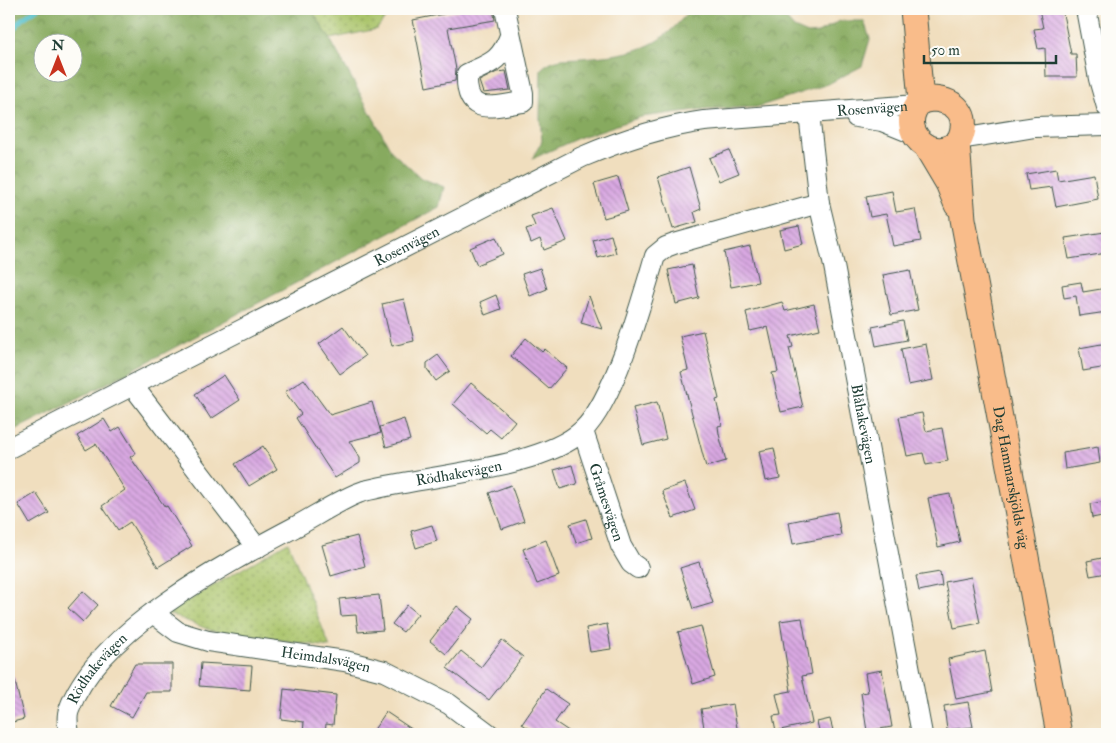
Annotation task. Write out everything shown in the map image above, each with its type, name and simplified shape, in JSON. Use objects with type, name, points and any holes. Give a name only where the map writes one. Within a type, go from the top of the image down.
[{"type":"main road","points":[[915,18],[927,102],[959,110],[960,134],[942,150],[920,140]]},
{"type":"main road","name":"Dag Hammarskjölds väg","points":[[927,102],[912,112],[911,125],[948,183],[963,219]]},
{"type":"main road","name":"Dag Hammarskjölds väg","points":[[960,134],[963,219],[1059,734]]},
{"type":"street","points":[[505,9],[510,36]]},
{"type":"street","points":[[1086,9],[1099,79],[1107,107]]},
{"type":"street","name":"Rosenvägen","points":[[9,448],[582,157],[612,144],[673,126],[704,121],[818,114],[927,102]]},
{"type":"street","name":"Rosenvägen","points":[[818,114],[882,121],[920,140]]},
{"type":"street","name":"Blåhakevägen","points":[[818,114],[819,203],[834,266],[922,734]]},
{"type":"street","points":[[960,134],[1035,127],[1107,125]]},
{"type":"street","name":"Rödhakevägen","points":[[69,734],[68,712],[80,687],[100,658],[153,613],[257,548],[362,492],[463,473],[537,455],[555,448],[583,431],[608,390],[633,327],[656,256],[660,251],[674,244],[819,203]]},
{"type":"street","points":[[133,386],[257,548]]},
{"type":"street","name":"Gråmesvägen","points":[[583,431],[621,546],[631,563],[638,568]]},
{"type":"street","name":"Heimdalsvägen","points":[[153,613],[178,632],[208,641],[345,661],[384,671],[449,704],[489,734]]},
{"type":"green space","points":[[9,9],[311,9],[330,39],[392,152],[421,178],[444,187],[439,207],[102,386],[9,433]]},
{"type":"green space","points":[[311,9],[392,9],[377,29],[330,39]]},
{"type":"green space","points":[[690,9],[777,9],[794,28],[808,34],[818,33],[840,21],[864,21],[870,39],[862,66],[828,84],[757,107],[704,109],[641,117],[578,138],[532,159],[542,141],[540,118],[541,69],[550,62],[560,59],[615,55],[643,48],[667,34]]},
{"type":"green space","points":[[288,542],[330,647],[210,630],[167,613]]},
{"type":"building","points":[[458,9],[493,9],[495,20],[448,28],[456,69],[455,81],[426,87],[413,20],[458,11]]},
{"type":"building","points":[[1039,9],[1062,9],[1071,54],[1076,54],[1077,77],[1046,77],[1045,48],[1038,49],[1034,29],[1043,28]]},
{"type":"building","points":[[506,71],[510,90],[483,93],[479,81],[497,72]]},
{"type":"building","points":[[729,150],[739,173],[719,181],[709,158]]},
{"type":"building","points":[[689,167],[701,209],[694,212],[697,222],[673,229],[658,177]]},
{"type":"building","points":[[1056,169],[1058,180],[1094,174],[1098,199],[1056,207],[1052,187],[1029,190],[1026,174]]},
{"type":"building","points":[[618,177],[628,211],[604,218],[594,184]]},
{"type":"building","points":[[892,191],[896,212],[915,209],[921,241],[893,246],[886,214],[870,217],[866,196]]},
{"type":"building","points":[[553,208],[567,241],[544,250],[540,239],[531,243],[526,229],[535,226],[531,216]]},
{"type":"building","points":[[799,226],[803,244],[784,249],[780,230]]},
{"type":"building","points":[[1105,232],[1107,253],[1069,259],[1065,238]]},
{"type":"building","points":[[611,235],[616,253],[598,258],[593,240]]},
{"type":"building","points":[[496,237],[503,254],[477,265],[470,248]]},
{"type":"building","points":[[750,246],[758,282],[731,287],[724,252]]},
{"type":"building","points":[[692,265],[699,298],[676,304],[668,270]]},
{"type":"building","points":[[540,268],[547,289],[530,296],[522,274]]},
{"type":"building","points":[[910,270],[918,310],[891,315],[883,275]]},
{"type":"building","points":[[1081,282],[1083,292],[1107,288],[1107,312],[1079,316],[1076,296],[1064,298],[1062,285]]},
{"type":"building","points":[[496,295],[501,309],[485,315],[480,302]]},
{"type":"building","points":[[589,296],[602,329],[581,323]]},
{"type":"building","points":[[404,299],[414,341],[392,346],[382,304]]},
{"type":"building","points":[[782,302],[785,311],[814,304],[820,329],[790,336],[793,347],[789,348],[803,407],[781,412],[772,373],[778,372],[768,327],[750,331],[746,312]]},
{"type":"building","points":[[903,321],[907,340],[876,346],[872,327]]},
{"type":"building","points":[[343,326],[365,356],[340,374],[319,344]]},
{"type":"building","points":[[703,331],[719,399],[716,400],[722,425],[718,426],[726,461],[706,467],[681,372],[688,370],[680,336]]},
{"type":"building","points":[[526,338],[542,352],[545,349],[567,368],[549,389],[511,356]]},
{"type":"building","points":[[1107,343],[1107,367],[1083,371],[1079,348]]},
{"type":"building","points":[[926,344],[933,380],[908,385],[901,349]]},
{"type":"building","points":[[438,355],[450,371],[436,381],[427,369],[427,363]]},
{"type":"building","points":[[224,375],[240,400],[211,419],[195,394]]},
{"type":"building","points":[[304,379],[330,415],[372,402],[381,433],[349,441],[360,458],[360,463],[335,478],[296,418],[301,414],[285,392]]},
{"type":"building","points":[[471,383],[515,421],[501,438],[490,429],[486,433],[453,404]]},
{"type":"building","points":[[657,402],[666,439],[643,445],[633,408]]},
{"type":"building","points":[[922,413],[926,431],[942,428],[948,461],[926,465],[923,453],[907,456],[899,417]]},
{"type":"building","points":[[104,419],[112,432],[120,427],[136,453],[130,457],[165,507],[167,506],[192,546],[158,567],[130,522],[118,530],[102,506],[125,490],[96,444],[86,450],[77,436]]},
{"type":"building","points":[[404,419],[410,440],[386,447],[380,427]]},
{"type":"building","points":[[263,446],[277,469],[249,486],[235,464]]},
{"type":"building","points":[[1098,447],[1100,463],[1065,469],[1063,453]]},
{"type":"building","points":[[774,448],[780,478],[765,481],[759,451]]},
{"type":"building","points":[[572,465],[577,484],[560,489],[554,470]]},
{"type":"building","points":[[685,483],[695,510],[673,518],[662,491]]},
{"type":"building","points":[[511,485],[524,521],[502,529],[489,493]]},
{"type":"building","points":[[36,493],[49,513],[30,524],[18,504]]},
{"type":"building","points":[[950,494],[960,542],[938,547],[928,498]]},
{"type":"building","points":[[1107,501],[1107,515],[1092,518],[1090,504]]},
{"type":"building","points":[[837,512],[841,535],[793,544],[789,522]]},
{"type":"building","points":[[586,519],[592,538],[576,543],[570,524]]},
{"type":"building","points":[[432,525],[437,541],[416,548],[411,531]]},
{"type":"building","points":[[357,536],[365,566],[331,576],[322,545]]},
{"type":"building","points":[[546,540],[559,576],[537,584],[523,549]]},
{"type":"building","points":[[1107,557],[1107,573],[1090,576],[1087,561]]},
{"type":"building","points":[[699,562],[713,603],[693,609],[680,568]]},
{"type":"building","points":[[940,572],[942,586],[919,591],[916,576]]},
{"type":"building","points":[[971,577],[980,623],[954,628],[945,582]]},
{"type":"building","points":[[83,591],[98,605],[83,622],[68,608]]},
{"type":"building","points":[[379,595],[383,630],[358,632],[356,615],[341,616],[339,599]]},
{"type":"building","points":[[407,605],[418,614],[403,632],[392,624]]},
{"type":"building","points":[[457,606],[473,619],[446,654],[430,641]]},
{"type":"building","points":[[802,618],[812,674],[802,676],[812,723],[776,731],[773,716],[781,715],[776,694],[791,691],[780,621]]},
{"type":"building","points":[[607,624],[611,649],[590,652],[586,628]]},
{"type":"building","points":[[701,626],[715,677],[693,684],[678,632]]},
{"type":"building","points":[[502,640],[523,657],[489,700],[447,668],[461,651],[481,667]]},
{"type":"building","points":[[985,651],[992,692],[956,699],[948,659]]},
{"type":"building","points":[[201,663],[252,666],[250,690],[199,686]]},
{"type":"building","points":[[135,664],[172,664],[172,692],[146,692],[132,717],[111,706]]},
{"type":"building","points":[[882,670],[892,727],[867,731],[861,693],[868,692],[865,673]]},
{"type":"building","points":[[14,677],[24,719],[9,723],[9,678]]},
{"type":"building","points":[[284,689],[336,695],[333,725],[326,724],[325,734],[303,734],[304,722],[281,719]]},
{"type":"building","points":[[546,689],[568,704],[555,722],[573,734],[538,734],[522,724]]},
{"type":"building","points":[[968,702],[973,727],[947,730],[944,706]]},
{"type":"building","points":[[733,704],[738,734],[705,734],[701,709]]},
{"type":"building","points":[[386,712],[419,734],[371,734]]},
{"type":"building","points":[[830,719],[834,734],[820,734],[817,722]]},
{"type":"waterway","points":[[9,34],[22,19],[37,9]]}]
